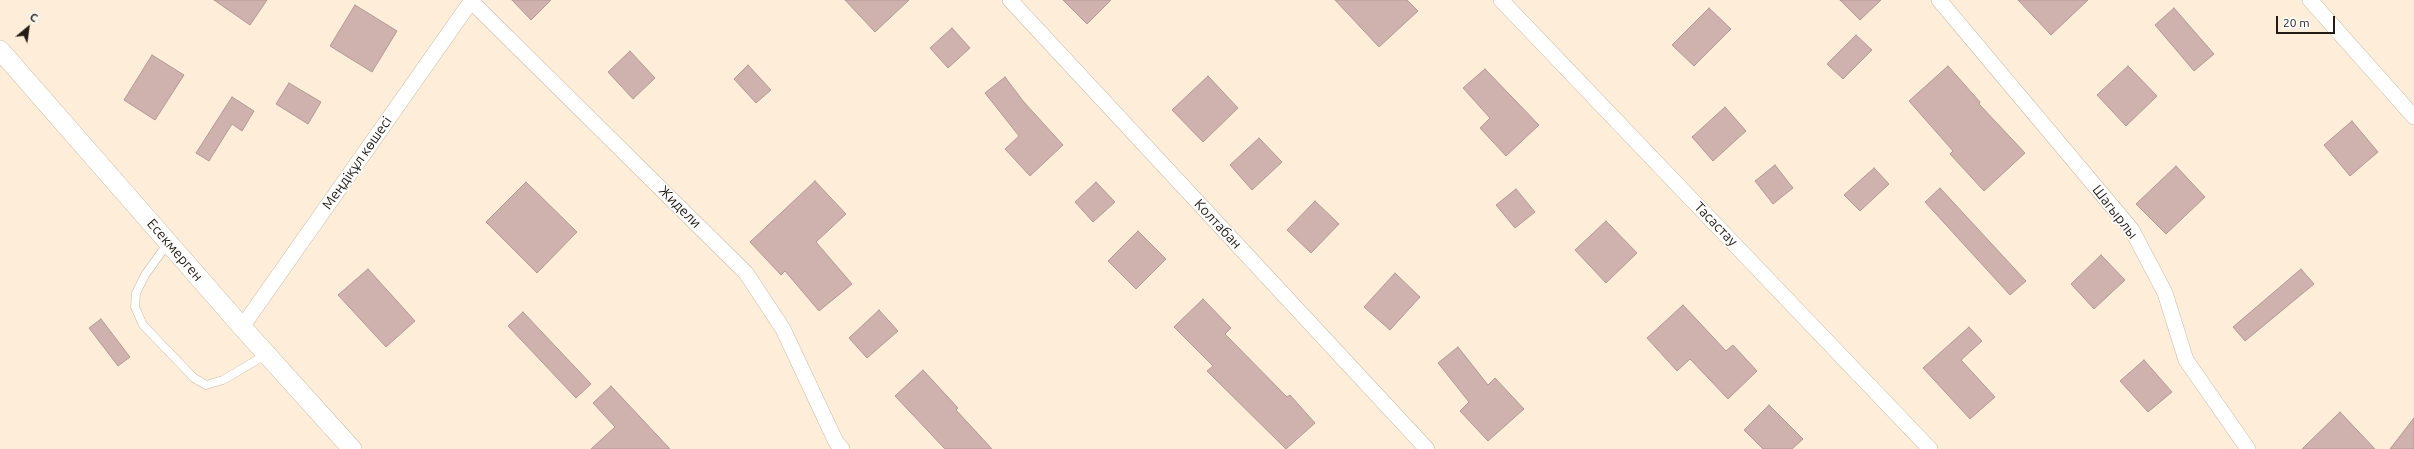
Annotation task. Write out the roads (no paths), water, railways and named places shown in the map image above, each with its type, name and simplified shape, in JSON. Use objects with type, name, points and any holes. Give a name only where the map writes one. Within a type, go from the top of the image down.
[{"type":"street","name":"Меңдіқұл көшесі","points":[[242,327],[471,0]]},
{"type":"street","name":"Жидели","points":[[471,0],[746,273],[783,329],[836,442],[842,449]]},
{"type":"street","name":"Колтабан","points":[[1010,0],[1427,449]]},
{"type":"street","name":"Тасастау","points":[[1501,0],[1930,449]]},
{"type":"street","points":[[2310,0],[2414,117]]},
{"type":"street","name":"Шагырлы","points":[[1941,1],[2132,230],[2165,294],[2186,360],[2248,449]]},
{"type":"street","name":"Eсекмерген","points":[[0,50],[242,327],[352,449]]},
{"type":"lane","points":[[168,242],[145,275],[136,293],[135,307],[143,325],[194,378],[206,384],[223,380],[267,354]]}]
